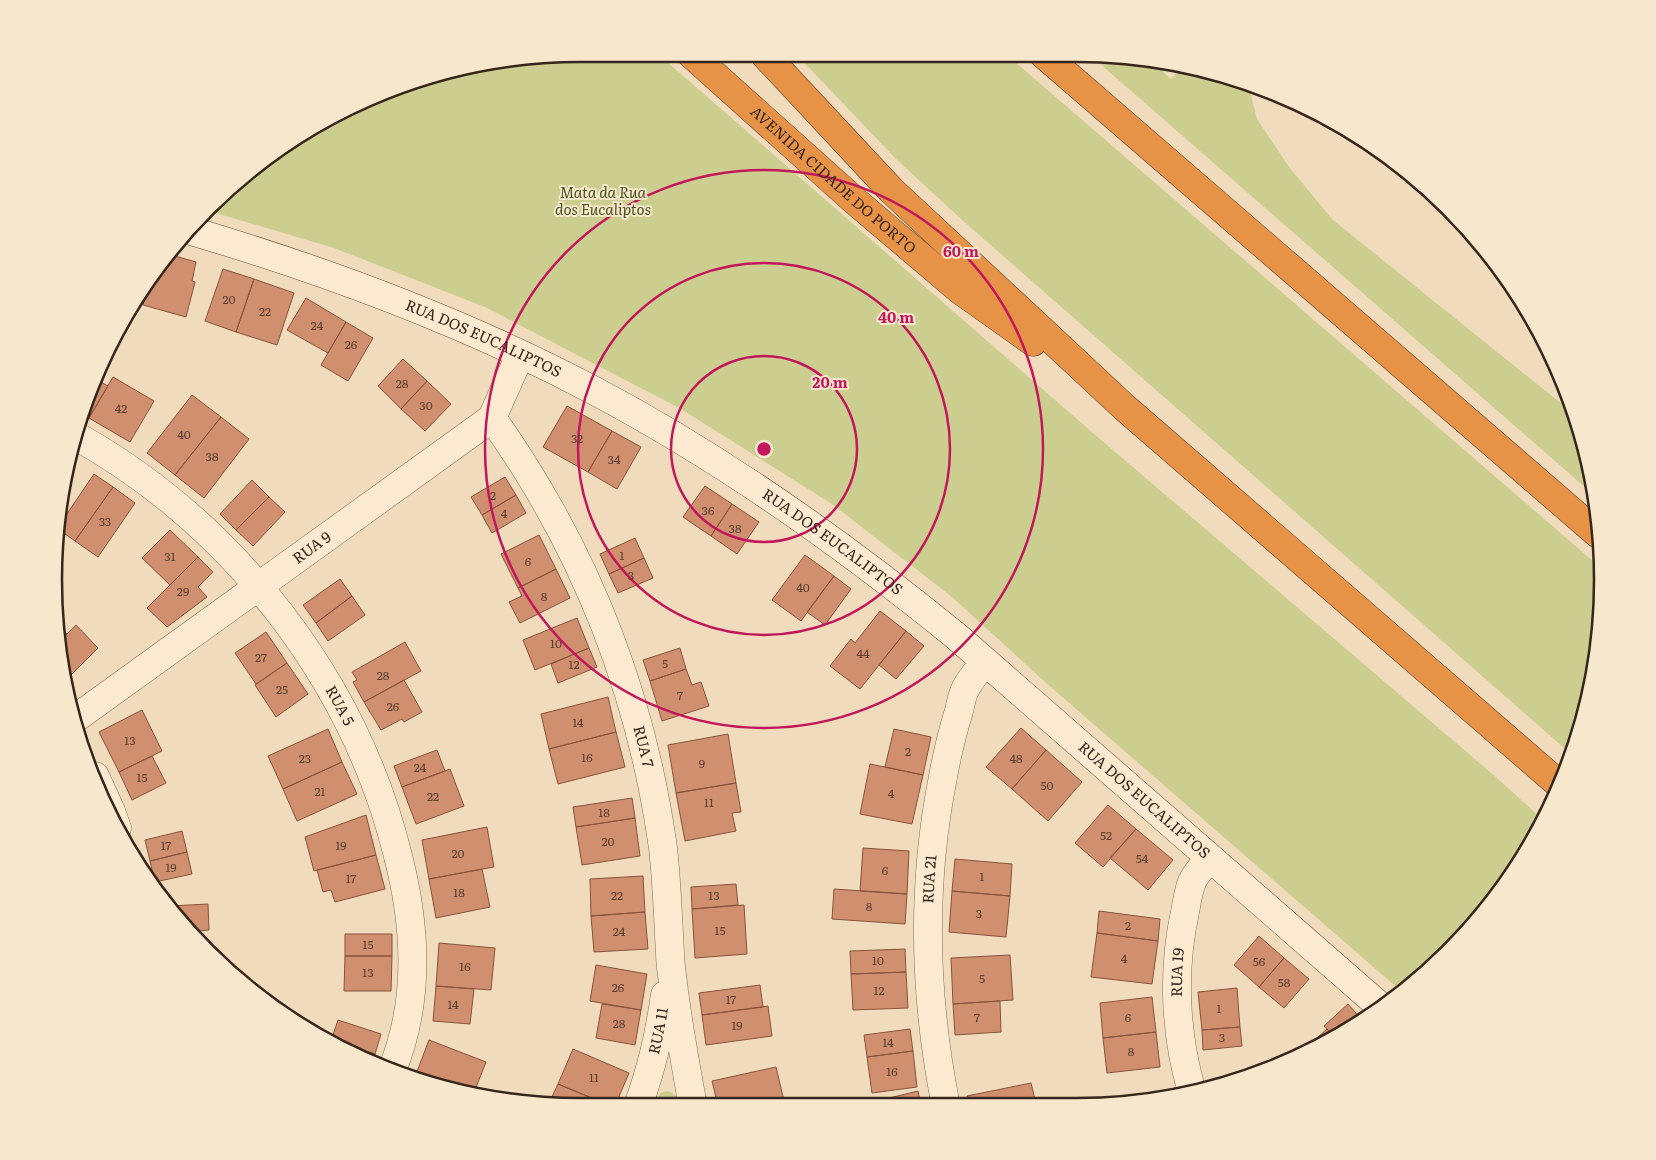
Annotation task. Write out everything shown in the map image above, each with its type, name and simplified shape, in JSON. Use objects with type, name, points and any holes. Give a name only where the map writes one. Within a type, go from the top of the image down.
[{"type":"highway","name":"AVENIDA CIDADE DO PORTO","points":[[700,62],[854,201],[960,290],[1124,407]]},
{"type":"highway","points":[[771,62],[891,190],[1124,407],[1553,779]]},
{"type":"highway","points":[[1052,62],[1590,527]]},
{"type":"street","name":"RUA DOS EUCALIPTOS","points":[[197,233],[310,268],[405,304],[520,355],[593,390],[646,419],[774,500],[898,588],[986,662],[1375,1002]]},
{"type":"street","points":[[492,418],[520,355]]},
{"type":"street","name":"RUA 9","points":[[80,715],[492,418]]},
{"type":"street","name":"RUA 7","points":[[492,418],[517,453],[557,520],[592,593],[621,668],[637,720],[654,796],[663,849],[670,954],[679,1028],[692,1098]]},
{"type":"street","name":"RUA 5","points":[[82,440],[129,469],[202,528],[274,605],[324,675],[345,713],[363,752],[393,833],[411,918],[413,955],[410,993],[404,1030],[394,1063]]},
{"type":"street","name":"RUA 21","points":[[944,1098],[938,1069],[931,1016],[927,962],[927,908],[931,854],[948,748],[966,686],[986,662]]},
{"type":"street","name":"RUA 19","points":[[1190,1085],[1180,1038],[1177,1001],[1181,928],[1192,881],[1210,858]]},
{"type":"street","name":"RUA 11","points":[[641,1098],[649,1076],[659,1035],[670,954]]},
{"type":"green space","name":"Mata da Rua dos Eucaliptos","points":[[580,62],[667,62],[1093,433],[1496,777],[1537,814],[1506,868],[1487,895],[1442,946],[1396,987],[1045,682],[952,597],[832,504],[681,409],[485,307],[334,248],[215,213],[265,169],[321,132],[382,102],[414,90],[479,72],[512,67]]},
{"type":"green space","points":[[804,62],[1015,62],[1593,561],[1594,580],[1589,648],[1584,681],[1565,749],[961,219],[896,159]]},
{"type":"green space","points":[[1100,63],[1160,69],[1171,79],[1177,72],[1251,93],[1257,119],[1289,167],[1333,220],[1562,405],[1576,446],[1585,487]]},
{"type":"green space","points":[[666,1091],[672,1093],[677,1098],[657,1098],[660,1093]]},
{"type":"building","points":[[176,256],[196,262],[192,281],[195,282],[186,317],[143,305],[150,292]]},
{"type":"building","points":[[223,269],[254,279],[236,332],[205,321]]},
{"type":"building","points":[[254,279],[294,293],[277,345],[236,332]]},
{"type":"building","points":[[306,298],[346,322],[328,353],[287,330]]},
{"type":"building","points":[[346,322],[373,338],[348,381],[321,365]]},
{"type":"building","points":[[403,359],[427,381],[401,409],[378,386]]},
{"type":"building","points":[[113,377],[154,401],[130,442],[89,418]]},
{"type":"building","points":[[427,381],[451,404],[425,431],[401,409]]},
{"type":"building","points":[[102,382],[108,386],[89,418],[90,414]]},
{"type":"building","points":[[192,395],[221,417],[175,475],[147,453]]},
{"type":"building","points":[[567,406],[612,431],[588,472],[543,447]]},
{"type":"building","points":[[221,417],[249,439],[204,498],[175,475]]},
{"type":"building","points":[[612,431],[641,447],[617,489],[588,472]]},
{"type":"building","points":[[94,474],[113,487],[75,541],[65,534],[67,514]]},
{"type":"building","points":[[505,477],[516,495],[482,515],[471,497]]},
{"type":"building","points":[[252,480],[269,497],[236,530],[220,514]]},
{"type":"building","points":[[705,486],[732,504],[711,536],[683,517]]},
{"type":"building","points":[[113,487],[135,503],[98,557],[75,541]]},
{"type":"building","points":[[516,495],[526,513],[492,533],[482,515]]},
{"type":"building","points":[[269,497],[285,512],[253,546],[236,530]]},
{"type":"building","points":[[732,504],[759,522],[737,554],[711,536]]},
{"type":"building","points":[[170,530],[198,557],[170,585],[142,558]]},
{"type":"building","points":[[539,535],[556,569],[518,588],[501,554]]},
{"type":"building","points":[[635,538],[644,558],[609,574],[600,554]]},
{"type":"building","points":[[805,555],[834,576],[801,621],[772,600]]},
{"type":"building","points":[[198,557],[213,572],[198,587],[207,597],[167,627],[147,608]]},
{"type":"building","points":[[644,558],[653,578],[618,593],[609,574]]},
{"type":"building","points":[[556,569],[570,598],[520,623],[509,602],[522,596],[518,588]]},
{"type":"building","points":[[834,576],[851,589],[825,625],[807,612]]},
{"type":"building","points":[[340,579],[352,596],[316,623],[303,605]]},
{"type":"building","points":[[352,596],[365,615],[328,641],[316,623]]},
{"type":"building","points":[[880,611],[906,631],[860,689],[830,666],[851,639],[855,643]]},
{"type":"building","points":[[577,618],[589,648],[535,670],[523,640]]},
{"type":"building","points":[[76,625],[98,648],[71,675],[67,648],[66,635]]},
{"type":"building","points":[[906,631],[924,646],[896,679],[879,665]]},
{"type":"building","points":[[266,632],[287,663],[256,684],[235,653]]},
{"type":"building","points":[[405,642],[421,671],[364,702],[353,682],[357,680],[352,672]]},
{"type":"building","points":[[589,648],[597,667],[558,683],[551,664]]},
{"type":"building","points":[[680,648],[686,669],[650,681],[643,660]]},
{"type":"building","points":[[287,663],[308,694],[276,717],[255,685]]},
{"type":"building","points":[[686,669],[692,685],[701,682],[709,706],[662,721],[650,681]]},
{"type":"building","points":[[404,680],[422,712],[404,722],[402,719],[381,730],[364,702]]},
{"type":"building","points":[[608,697],[616,732],[549,749],[541,714]]},
{"type":"building","points":[[142,710],[162,751],[119,772],[99,732]]},
{"type":"building","points":[[1021,728],[1046,750],[1012,789],[986,767]]},
{"type":"building","points":[[328,729],[342,762],[283,789],[268,756]]},
{"type":"building","points":[[894,729],[931,737],[923,775],[885,767]]},
{"type":"building","points":[[616,732],[625,767],[558,784],[549,749]]},
{"type":"building","points":[[728,734],[736,783],[676,793],[668,745]]},
{"type":"building","points":[[437,750],[445,771],[402,787],[394,766]]},
{"type":"building","points":[[1046,750],[1082,782],[1048,821],[1012,789]]},
{"type":"building","points":[[152,756],[166,783],[132,800],[119,772]]},
{"type":"building","points":[[342,762],[357,794],[297,821],[283,789]]},
{"type":"building","points":[[870,764],[923,775],[912,824],[860,814]]},
{"type":"building","points":[[450,769],[464,806],[416,824],[402,787]]},
{"type":"building","points":[[736,783],[741,812],[732,813],[736,831],[685,841],[676,793]]},
{"type":"building","points":[[632,798],[635,818],[576,827],[573,807]]},
{"type":"building","points":[[1108,805],[1136,829],[1103,867],[1075,843]]},
{"type":"building","points":[[366,815],[376,855],[314,871],[305,837]]},
{"type":"building","points":[[635,818],[640,856],[582,865],[576,827]]},
{"type":"building","points":[[487,827],[494,867],[429,879],[422,840]]},
{"type":"building","points":[[1136,829],[1173,860],[1148,890],[1110,858]]},
{"type":"building","points":[[182,831],[187,852],[150,861],[145,840]]},
{"type":"building","points":[[863,848],[909,851],[907,894],[860,891]]},
{"type":"building","points":[[187,852],[192,874],[159,881],[153,872],[150,861]]},
{"type":"building","points":[[376,855],[385,889],[335,902],[331,890],[323,892],[317,870]]},
{"type":"building","points":[[955,859],[1012,864],[1010,896],[952,891]]},
{"type":"building","points":[[482,869],[490,907],[436,918],[429,879]]},
{"type":"building","points":[[643,876],[645,912],[591,916],[590,879]]},
{"type":"building","points":[[736,884],[738,905],[692,909],[691,887]]},
{"type":"building","points":[[834,889],[907,894],[905,924],[832,919]]},
{"type":"building","points":[[952,891],[1010,896],[1006,937],[949,932]]},
{"type":"building","points":[[208,904],[209,930],[200,931],[178,906]]},
{"type":"building","points":[[744,905],[747,954],[695,958],[692,909]]},
{"type":"building","points":[[1099,911],[1160,919],[1158,941],[1097,933]]},
{"type":"building","points":[[645,912],[648,949],[594,952],[591,916]]},
{"type":"building","points":[[1097,933],[1158,941],[1152,984],[1091,977]]},
{"type":"building","points":[[345,934],[392,934],[392,956],[345,956]]},
{"type":"building","points":[[1259,936],[1284,958],[1259,987],[1234,965]]},
{"type":"building","points":[[439,943],[495,948],[491,990],[436,986]]},
{"type":"building","points":[[905,949],[906,972],[851,974],[850,951]]},
{"type":"building","points":[[1010,955],[1013,1000],[953,1004],[951,958]]},
{"type":"building","points":[[345,956],[392,956],[391,991],[344,991]]},
{"type":"building","points":[[1284,958],[1309,979],[1284,1008],[1259,987]]},
{"type":"building","points":[[596,965],[647,974],[641,1010],[590,1001]]},
{"type":"building","points":[[906,972],[908,1008],[853,1010],[851,974]]},
{"type":"building","points":[[760,985],[763,1007],[702,1015],[699,993]]},
{"type":"building","points":[[436,986],[474,989],[470,1024],[433,1021]]},
{"type":"building","points":[[1237,988],[1240,1027],[1202,1030],[1198,992]]},
{"type":"building","points":[[1152,997],[1156,1032],[1103,1038],[1100,1003]]},
{"type":"building","points":[[1000,1001],[1001,1032],[955,1035],[953,1004]]},
{"type":"building","points":[[602,1004],[641,1010],[635,1045],[596,1038]]},
{"type":"building","points":[[1348,1004],[1357,1014],[1329,1031],[1324,1026]]},
{"type":"building","points":[[768,1006],[772,1036],[706,1045],[702,1015]]},
{"type":"building","points":[[338,1020],[381,1034],[375,1054],[333,1034]]},
{"type":"building","points":[[1240,1027],[1242,1046],[1203,1050],[1202,1030]]},
{"type":"building","points":[[910,1029],[913,1051],[867,1057],[864,1035]]},
{"type":"building","points":[[1327,1029],[1329,1031],[1318,1037]]},
{"type":"building","points":[[1156,1032],[1160,1067],[1107,1073],[1103,1038]]},
{"type":"building","points":[[429,1040],[486,1062],[476,1087],[417,1071]]},
{"type":"building","points":[[573,1049],[629,1073],[618,1098],[592,1098],[558,1084]]},
{"type":"building","points":[[913,1051],[917,1087],[872,1093],[867,1057]]},
{"type":"building","points":[[776,1067],[783,1098],[716,1098],[712,1081]]},
{"type":"building","points":[[1031,1083],[1035,1098],[967,1098],[967,1096]]},
{"type":"building","points":[[558,1084],[592,1098],[580,1098],[552,1096]]},
{"type":"building","points":[[918,1091],[919,1098],[889,1098]]}]
